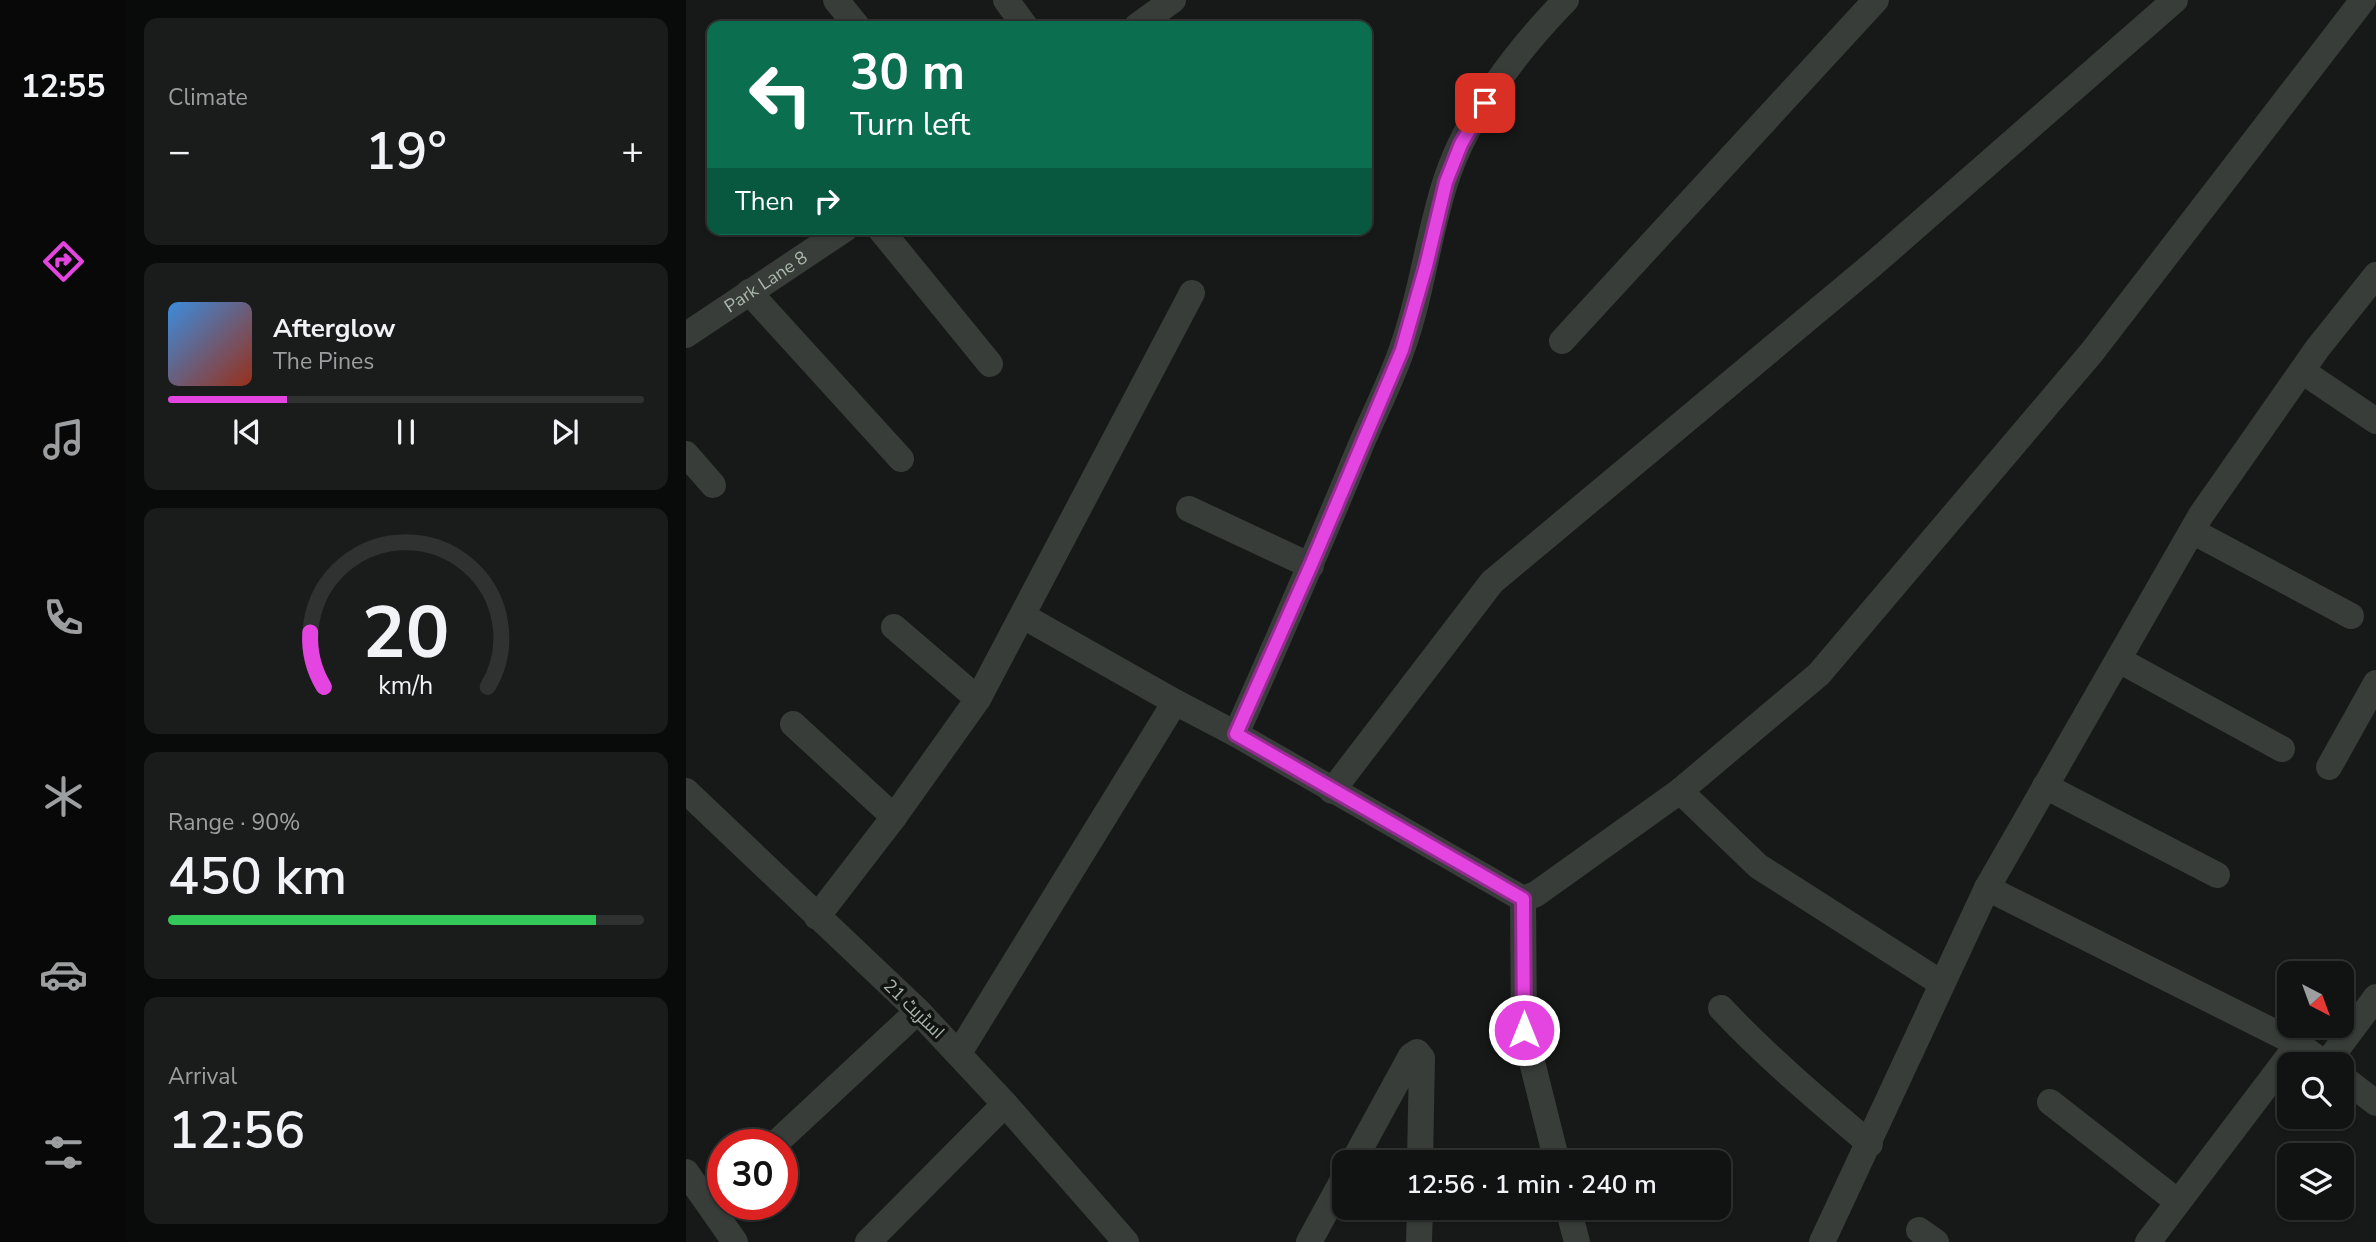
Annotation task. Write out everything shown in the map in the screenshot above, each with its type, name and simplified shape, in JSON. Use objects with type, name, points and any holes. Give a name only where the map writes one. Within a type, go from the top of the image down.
[{"type":"street","points":[[836,0],[853,21]]},
{"type":"street","points":[[1006,0],[1021,21]]},
{"type":"street","points":[[1144,21],[1173,0]]},
{"type":"street","points":[[1236,734],[1402,350],[1446,182],[1461,144],[1497,83],[1566,0]]},
{"type":"street","points":[[1562,341],[1876,0]]},
{"type":"street","points":[[1332,791],[1492,582],[1872,265],[2175,0]]},
{"type":"street","points":[[1523,899],[1535,894],[1681,791],[1819,674],[2092,352],[2363,0]]},
{"type":"street","name":"Park Lane 8","points":[[686,335],[835,235]]},
{"type":"street","points":[[885,235],[990,364]]},
{"type":"street","points":[[1822,1242],[1870,1144],[1941,983],[1987,888],[2045,786],[2192,531],[2302,371],[2376,275]]},
{"type":"street","points":[[749,292],[901,459]]},
{"type":"street","points":[[817,917],[894,817],[978,699],[1192,293]]},
{"type":"street","points":[[2302,371],[2376,421]]},
{"type":"street","points":[[686,454],[713,485]]},
{"type":"street","points":[[1189,509],[1311,565]]},
{"type":"street","points":[[2192,531],[2351,616]]},
{"type":"street","points":[[1024,616],[1523,899]]},
{"type":"street","points":[[894,627],[978,699]]},
{"type":"street","points":[[2119,660],[2282,749]]},
{"type":"street","points":[[2329,767],[2376,683]]},
{"type":"street","points":[[959,1054],[1175,702]]},
{"type":"street","points":[[793,724],[894,817]]},
{"type":"street","points":[[2045,786],[2217,875]]},
{"type":"street","name":"اسٹریٹ 21","points":[[686,791],[918,1011],[1005,1104],[1126,1242]]},
{"type":"street","points":[[1681,791],[1758,866],[1941,983]]},
{"type":"street","points":[[1987,888],[2298,1044],[2309,1052]]},
{"type":"street","points":[[1523,899],[1524,1030],[1554,1150]]},
{"type":"street","points":[[2334,1052],[2376,997]]},
{"type":"street","points":[[1721,1008],[1793,1079],[1870,1144]]},
{"type":"street","points":[[791,1129],[918,1011]]},
{"type":"street","points":[[2148,1242],[2298,1044]]},
{"type":"street","points":[[1360,1150],[1411,1056],[1417,1052],[1422,1058],[1420,1150]]},
{"type":"street","points":[[2354,1086],[2376,1103]]},
{"type":"street","points":[[2050,1102],[2178,1202]]},
{"type":"street","points":[[868,1242],[1005,1104]]},
{"type":"street","points":[[686,1172],[707,1191]]},
{"type":"street","points":[[1309,1242],[1332,1200]]},
{"type":"street","points":[[725,1220],[735,1242]]},
{"type":"street","points":[[1419,1242],[1420,1220]]},
{"type":"street","points":[[1571,1220],[1577,1242]]},
{"type":"route","points":[[1485,103],[1461,144],[1446,182],[1402,350],[1236,734],[1523,899],[1524,1030]]}]
